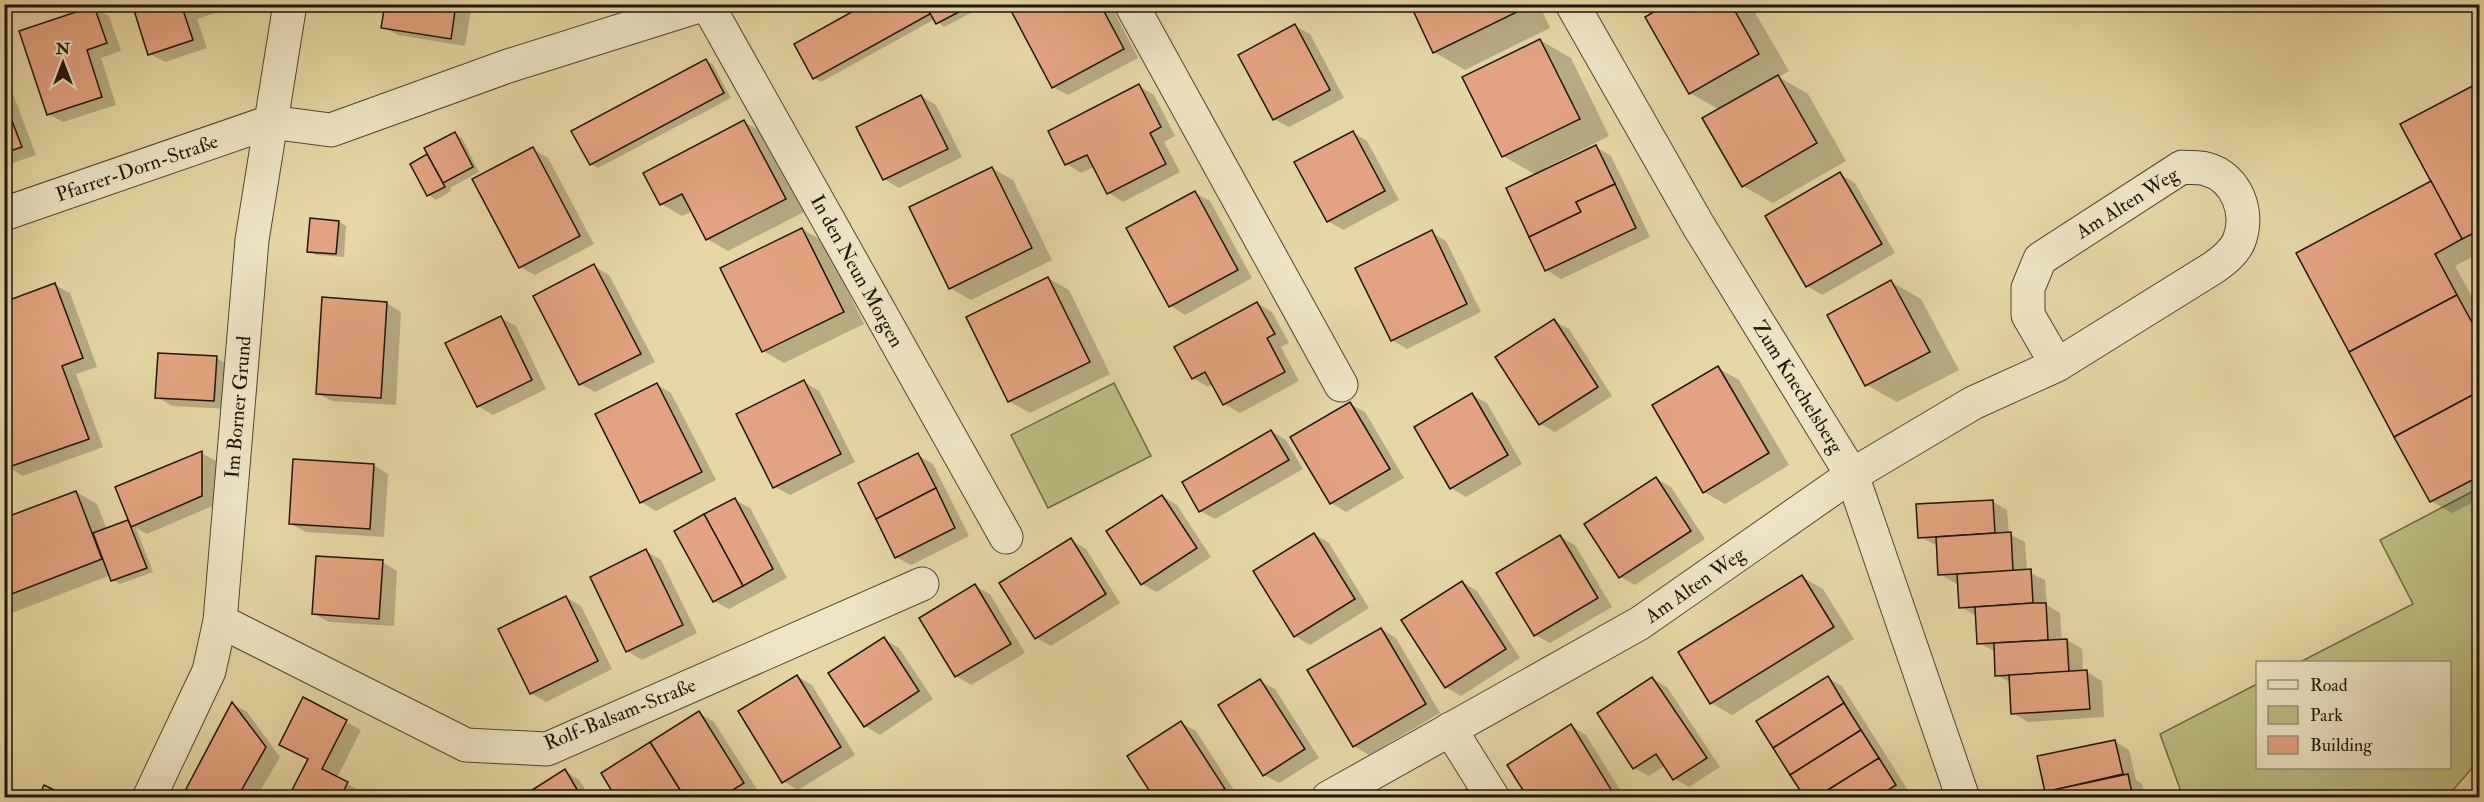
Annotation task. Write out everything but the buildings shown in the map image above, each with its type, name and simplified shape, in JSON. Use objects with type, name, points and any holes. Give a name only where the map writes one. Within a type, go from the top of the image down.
[{"type":"street","name":"Im Borner Grund","points":[[149,798],[209,671],[220,621],[252,240],[290,4]]},
{"type":"street","name":"In den Neun Morgen","points":[[270,122],[331,130],[508,66],[706,4],[1006,537]]},
{"type":"street","points":[[1131,4],[1341,385]]},
{"type":"street","name":"Zum Knechelsberg","points":[[1572,4],[1698,225],[1852,475],[1963,798]]},
{"type":"street","name":"Pfarrer-Dorn-Straße","points":[[4,214],[270,122]]},
{"type":"street","name":"Am Alten Weg","points":[[1328,798],[1640,623],[1852,475],[1973,403],[2057,365],[2227,258],[2239,242],[2244,216],[2237,193],[2224,178],[2206,169],[2182,167],[2040,259],[2028,288],[2028,315],[2057,365]]},
{"type":"street","name":"Rolf-Balsam-Straße","points":[[220,621],[466,745],[547,749],[922,584]]},
{"type":"street","points":[[1450,729],[1493,798]]},
{"type":"green space","points":[[1114,383],[1151,456],[1048,508],[1011,435]]},
{"type":"green space","points":[[2479,488],[2479,760],[2447,797],[2183,797],[2160,734],[2256,685],[2256,769],[2451,769],[2451,661],[2302,661],[2413,604],[2380,540]]}]
